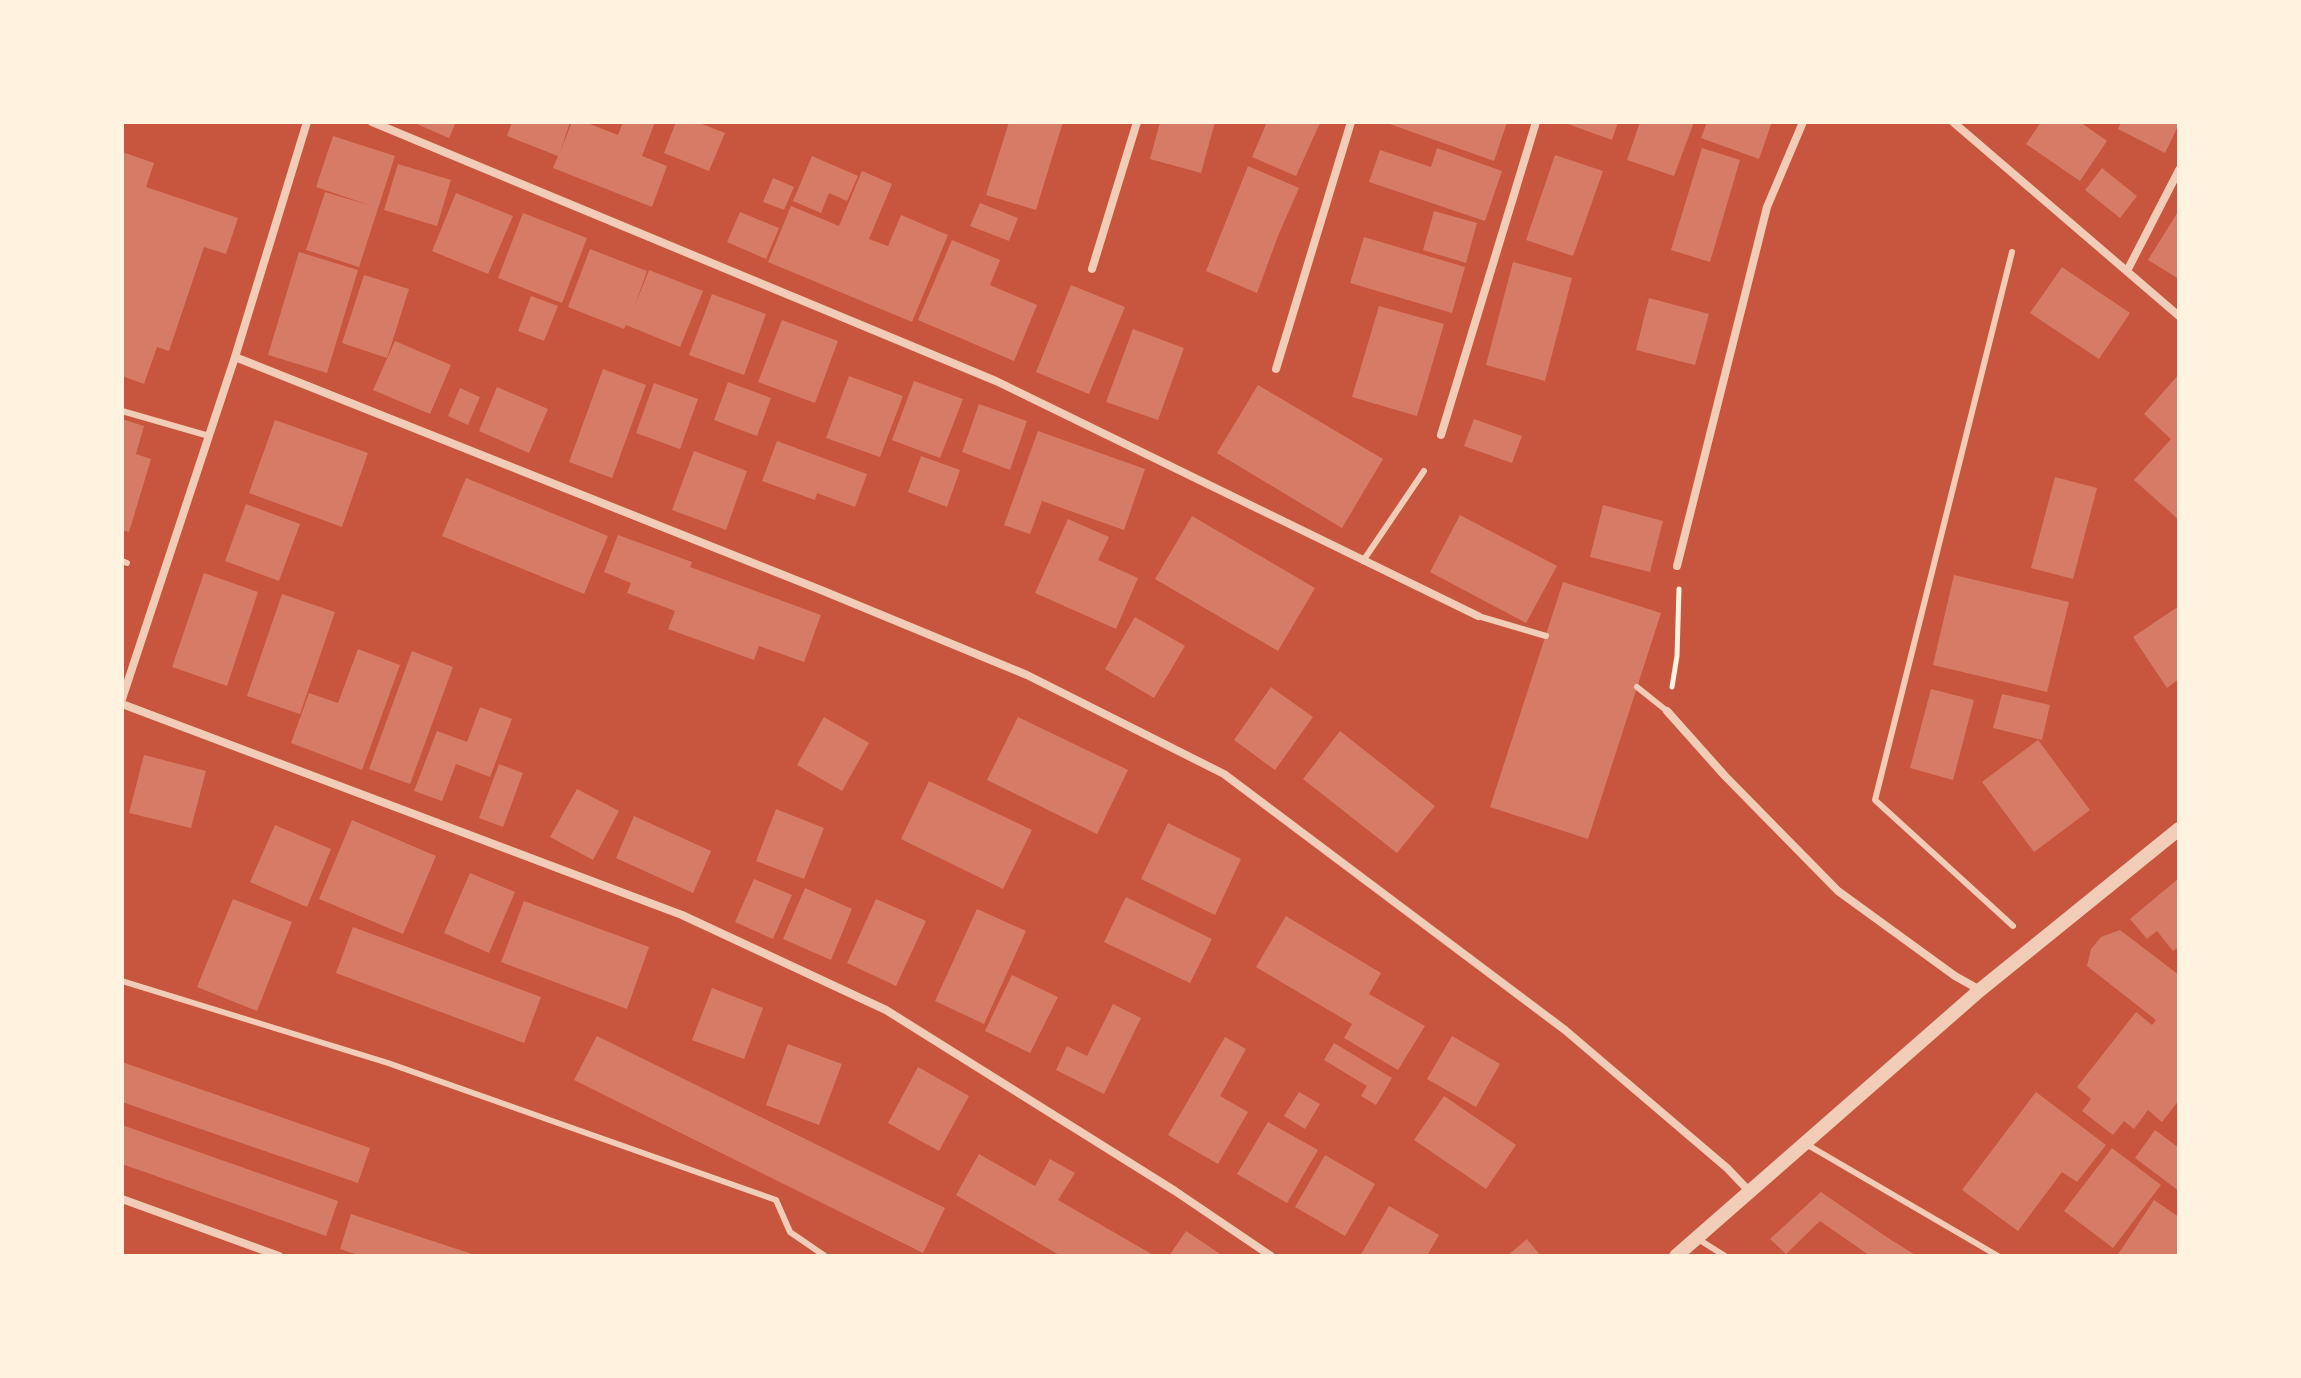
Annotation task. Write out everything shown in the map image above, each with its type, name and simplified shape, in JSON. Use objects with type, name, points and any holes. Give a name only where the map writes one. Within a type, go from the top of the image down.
[{"type":"street","points":[[307,122],[235,357],[122,702],[682,915],[886,1010],[1175,1191],[1271,1256]]},
{"type":"street","points":[[372,122],[996,381],[1478,616]]},
{"type":"street","points":[[1092,269],[1137,122]]},
{"type":"street","points":[[1276,369],[1351,122]]},
{"type":"street","points":[[1441,435],[1536,122]]},
{"type":"street","points":[[1677,566],[1767,207],[1803,122]]},
{"type":"street","points":[[1953,122],[2179,316]]},
{"type":"street","points":[[2127,271],[2179,170]]},
{"type":"street","points":[[235,357],[1027,675],[1224,774],[1565,1030],[1751,1192]]},
{"type":"street","points":[[1667,711],[1725,776],[1838,891],[1955,976],[1980,990]]},
{"type":"street","points":[[1676,1256],[1980,990],[2179,829]]},
{"type":"street","points":[[122,1199],[279,1256]]},
{"type":"lane","points":[[2012,252],[1875,800],[2013,926]]},
{"type":"lane","points":[[122,411],[209,436]]},
{"type":"lane","points":[[1363,561],[1424,471]]},
{"type":"lane","points":[[1478,616],[1546,636]]},
{"type":"lane","points":[[1637,687],[1667,711]]},
{"type":"lane","points":[[122,981],[388,1063],[776,1200],[790,1232],[825,1256]]},
{"type":"lane","points":[[1806,1144],[1998,1256]]},
{"type":"lane","points":[[1698,1239],[1725,1256]]},
{"type":"path","points":[[1667,711],[1677,656],[1680,598],[1677,566]]},
{"type":"building","points":[[412,122],[456,122],[449,138]]},
{"type":"building","points":[[512,122],[570,122],[560,152],[572,122],[585,122],[618,135],[623,122],[655,122],[642,156],[667,166],[652,207],[553,168],[558,156],[507,136]]},
{"type":"building","points":[[676,122],[697,122],[725,133],[709,171],[664,153]]},
{"type":"building","points":[[1009,122],[1063,122],[1036,210],[986,195]]},
{"type":"building","points":[[1160,122],[1215,122],[1201,173],[1150,159]]},
{"type":"building","points":[[1267,122],[1320,123],[1296,176],[1252,157]]},
{"type":"building","points":[[1384,122],[1507,122],[1494,161]]},
{"type":"building","points":[[1562,122],[1618,122],[1612,140]]},
{"type":"building","points":[[1640,122],[1694,122],[1674,176],[1627,160]]},
{"type":"building","points":[[1707,122],[1772,122],[1759,159],[1701,138]]},
{"type":"building","points":[[2041,122],[2080,122],[2107,141],[2080,181],[2026,144]]},
{"type":"building","points":[[2121,122],[2179,124],[2165,153],[2118,129]]},
{"type":"building","points":[[333,136],[395,156],[359,267],[306,250],[325,192],[372,206],[316,187]]},
{"type":"building","points":[[1437,148],[1502,171],[1485,221],[1369,182],[1380,150],[1431,167]]},
{"type":"building","points":[[1702,148],[1740,160],[1710,262],[1671,250]]},
{"type":"building","points":[[122,152],[154,163],[146,187],[238,218],[226,254],[204,247],[169,351],[157,347],[144,384],[122,376]]},
{"type":"building","points":[[1555,155],[1603,171],[1573,256],[1526,240]]},
{"type":"building","points":[[812,156],[858,176],[847,201],[829,193],[821,213],[793,201]]},
{"type":"building","points":[[398,164],[451,180],[437,226],[384,210]]},
{"type":"building","points":[[1248,166],[1299,188],[1257,293],[1206,271]]},
{"type":"building","points":[[2102,168],[2137,196],[2120,218],[2085,190]]},
{"type":"building","points":[[862,171],[892,184],[869,239],[888,246],[901,215],[948,235],[912,322],[768,262],[791,206],[839,226]]},
{"type":"building","points":[[773,178],[794,187],[784,210],[763,202]]},
{"type":"building","points":[[456,193],[513,216],[488,274],[432,251]]},
{"type":"building","points":[[980,203],[1018,218],[1009,241],[970,226]]},
{"type":"building","points":[[2179,210],[2179,279],[2148,260]]},
{"type":"building","points":[[1434,211],[1477,223],[1466,263],[1423,250]]},
{"type":"building","points":[[740,212],[779,228],[766,259],[727,242]]},
{"type":"building","points":[[523,213],[587,238],[562,303],[498,278]]},
{"type":"building","points":[[1364,237],[1465,267],[1452,313],[1350,283]]},
{"type":"building","points":[[952,240],[1000,260],[990,285],[1037,305],[1014,361],[918,320]]},
{"type":"building","points":[[590,249],[647,271],[634,308],[649,270],[703,291],[680,347],[626,325],[624,329],[568,307]]},
{"type":"building","points":[[299,252],[358,270],[327,373],[268,355]]},
{"type":"building","points":[[1513,262],[1572,278],[1545,381],[1486,365]]},
{"type":"building","points":[[2062,267],[2130,313],[2099,359],[2030,313]]},
{"type":"building","points":[[364,275],[409,289],[387,358],[342,343]]},
{"type":"building","points":[[1071,285],[1125,307],[1089,394],[1036,372]]},
{"type":"building","points":[[712,294],[766,314],[744,375],[689,355]]},
{"type":"building","points":[[531,296],[558,306],[544,341],[518,331]]},
{"type":"building","points":[[1649,298],[1709,314],[1695,365],[1636,350]]},
{"type":"building","points":[[1379,306],[1444,324],[1417,416],[1352,397]]},
{"type":"building","points":[[782,320],[838,341],[815,403],[758,382]]},
{"type":"building","points":[[1133,329],[1184,348],[1158,420],[1106,402]]},
{"type":"building","points":[[395,341],[451,365],[430,414],[373,390]]},
{"type":"building","points":[[603,369],[646,385],[612,478],[569,462]]},
{"type":"building","points":[[2179,374],[2179,520],[2134,480],[2171,439],[2144,414]]},
{"type":"building","points":[[849,376],[903,396],[880,457],[826,438]]},
{"type":"building","points":[[914,381],[963,399],[940,458],[892,440]]},
{"type":"building","points":[[728,382],[771,398],[757,436],[714,420]]},
{"type":"building","points":[[654,383],[698,399],[680,449],[636,433]]},
{"type":"building","points":[[1258,385],[1383,459],[1342,528],[1217,453]]},
{"type":"building","points":[[497,387],[548,409],[529,453],[479,431]]},
{"type":"building","points":[[460,388],[480,397],[468,425],[448,416]]},
{"type":"building","points":[[979,404],[1027,421],[1010,470],[962,452]]},
{"type":"building","points":[[122,419],[144,426],[136,454],[151,459],[129,532],[122,530]]},
{"type":"building","points":[[1474,419],[1522,436],[1512,463],[1464,446]]},
{"type":"building","points":[[275,420],[368,453],[342,527],[249,493]]},
{"type":"building","points":[[1038,431],[1145,469],[1124,530],[1042,501],[1030,534],[1004,525]]},
{"type":"building","points":[[777,441],[867,474],[855,507],[817,493],[815,500],[762,481]]},
{"type":"building","points":[[694,451],[747,471],[726,530],[672,510]]},
{"type":"building","points":[[921,456],[960,470],[947,507],[908,492]]},
{"type":"building","points":[[2055,477],[2097,488],[2073,579],[2031,568]]},
{"type":"building","points":[[466,478],[608,536],[584,594],[442,536]]},
{"type":"building","points":[[246,504],[300,524],[279,581],[225,561]]},
{"type":"building","points":[[1603,505],[1663,521],[1650,572],[1590,557]]},
{"type":"building","points":[[1460,515],[1557,566],[1526,623],[1430,572]]},
{"type":"building","points":[[1192,516],[1315,588],[1278,651],[1155,579]]},
{"type":"building","points":[[1068,519],[1109,537],[1098,560],[1138,578],[1116,629],[1035,593]]},
{"type":"building","points":[[618,535],[692,562],[690,567],[821,615],[804,662],[759,646],[754,660],[668,629],[675,611],[627,593],[631,583],[604,572]]},
{"type":"building","points":[[204,573],[258,592],[227,686],[172,667]]},
{"type":"building","points":[[1954,575],[2069,602],[2047,692],[1933,665]]},
{"type":"building","points":[[1563,582],[1661,613],[1588,839],[1490,807]]},
{"type":"building","points":[[282,594],[335,612],[300,714],[247,696]]},
{"type":"building","points":[[2179,606],[2179,679],[2167,688],[2133,637]]},
{"type":"building","points":[[1135,617],[1185,646],[1154,698],[1105,669]]},
{"type":"building","points":[[358,649],[400,665],[362,770],[291,743],[309,693],[338,703]]},
{"type":"building","points":[[412,651],[453,667],[410,784],[369,769]]},
{"type":"building","points":[[1271,687],[1313,717],[1275,770],[1234,740]]},
{"type":"building","points":[[1931,689],[1974,700],[1953,780],[1910,768]]},
{"type":"building","points":[[2002,694],[2050,705],[2042,740],[1993,728]]},
{"type":"building","points":[[480,707],[512,719],[490,777],[456,764],[442,801],[414,791],[437,731],[467,742]]},
{"type":"building","points":[[824,717],[869,743],[842,791],[797,765]]},
{"type":"building","points":[[1018,717],[1128,770],[1097,834],[987,780]]},
{"type":"building","points":[[1340,731],[1435,806],[1397,853],[1303,779]]},
{"type":"building","points":[[2038,740],[2090,810],[2034,852],[1982,782]]},
{"type":"building","points":[[144,755],[206,771],[191,828],[129,813]]},
{"type":"building","points":[[499,764],[523,773],[503,827],[479,818]]},
{"type":"building","points":[[929,781],[1032,830],[1003,889],[901,839]]},
{"type":"building","points":[[577,789],[619,811],[593,860],[550,837]]},
{"type":"building","points":[[776,809],[824,828],[804,879],[756,861]]},
{"type":"building","points":[[634,816],[711,851],[693,893],[616,858]]},
{"type":"building","points":[[352,820],[436,856],[403,934],[319,899]]},
{"type":"building","points":[[1168,823],[1241,859],[1215,915],[1141,879]]},
{"type":"building","points":[[275,825],[331,849],[307,907],[250,882]]},
{"type":"building","points":[[470,873],[515,892],[489,953],[444,933]]},
{"type":"building","points":[[2179,878],[2179,947],[2173,951],[2157,931],[2147,939],[2130,919]]},
{"type":"building","points":[[754,879],[792,895],[773,939],[735,922]]},
{"type":"building","points":[[805,888],[852,909],[831,960],[783,939]]},
{"type":"building","points":[[1126,897],[1212,939],[1190,983],[1104,942]]},
{"type":"building","points":[[233,899],[292,922],[257,1011],[197,987]]},
{"type":"building","points":[[876,899],[926,921],[896,986],[847,963]]},
{"type":"building","points":[[524,901],[649,947],[627,1009],[501,962]]},
{"type":"building","points":[[977,909],[1026,931],[984,1024],[935,1001]]},
{"type":"building","points":[[1286,916],[1381,973],[1369,994],[1425,1026],[1398,1070],[1344,1038],[1352,1024],[1256,967]]},
{"type":"building","points":[[353,927],[541,997],[524,1043],[336,973]]},
{"type":"building","points":[[2120,930],[2179,975],[2179,1100],[2162,1122],[2148,1110],[2134,1129],[2124,1121],[2113,1135],[2082,1111],[2091,1099],[2077,1087],[2136,1012],[2152,1025],[2156,1020],[2087,966],[2091,949],[2101,937]]},
{"type":"building","points":[[1012,975],[1058,997],[1030,1053],[985,1031]]},
{"type":"building","points":[[712,988],[763,1008],[744,1059],[692,1040]]},
{"type":"building","points":[[1113,1004],[1141,1018],[1104,1094],[1056,1070],[1067,1046],[1087,1056]]},
{"type":"building","points":[[597,1036],[945,1208],[923,1253],[574,1080]]},
{"type":"building","points":[[1452,1036],[1500,1064],[1476,1107],[1427,1079]]},
{"type":"building","points":[[1225,1037],[1246,1049],[1220,1096],[1248,1112],[1218,1164],[1168,1135]]},
{"type":"building","points":[[1334,1043],[1392,1078],[1376,1105],[1361,1096],[1367,1086],[1324,1060]]},
{"type":"building","points":[[788,1044],[842,1064],[819,1125],[766,1105]]},
{"type":"building","points":[[122,1062],[370,1148],[358,1183],[122,1102]]},
{"type":"building","points":[[918,1067],[969,1096],[939,1151],[888,1123]]},
{"type":"building","points":[[1299,1092],[1320,1104],[1305,1129],[1284,1116]]},
{"type":"building","points":[[2036,1092],[2106,1145],[2077,1182],[2062,1172],[2018,1231],[1962,1190]]},
{"type":"building","points":[[1444,1096],[1516,1145],[1486,1189],[1414,1140]]},
{"type":"building","points":[[1268,1122],[1318,1150],[1287,1203],[1237,1174]]},
{"type":"building","points":[[122,1125],[338,1201],[326,1236],[122,1164]]},
{"type":"building","points":[[2155,1130],[2179,1148],[2179,1191],[2135,1158]]},
{"type":"building","points":[[2112,1148],[2161,1185],[2113,1248],[2064,1211]]},
{"type":"building","points":[[979,1154],[1035,1186],[1050,1159],[1075,1173],[1058,1200],[1155,1256],[1061,1256],[956,1195]]},
{"type":"building","points":[[1325,1155],[1375,1184],[1345,1236],[1295,1207]]},
{"type":"building","points":[[1821,1192],[1917,1256],[1870,1256],[1820,1221],[1786,1254],[1770,1239]]},
{"type":"building","points":[[2154,1200],[2179,1217],[2179,1256],[2117,1256]]},
{"type":"building","points":[[1389,1206],[1439,1235],[1427,1256],[1360,1256]]},
{"type":"building","points":[[351,1214],[475,1256],[361,1256],[340,1249]]},
{"type":"building","points":[[1186,1231],[1223,1256],[1169,1256]]},
{"type":"building","points":[[1527,1239],[1541,1256],[1507,1256]]}]
